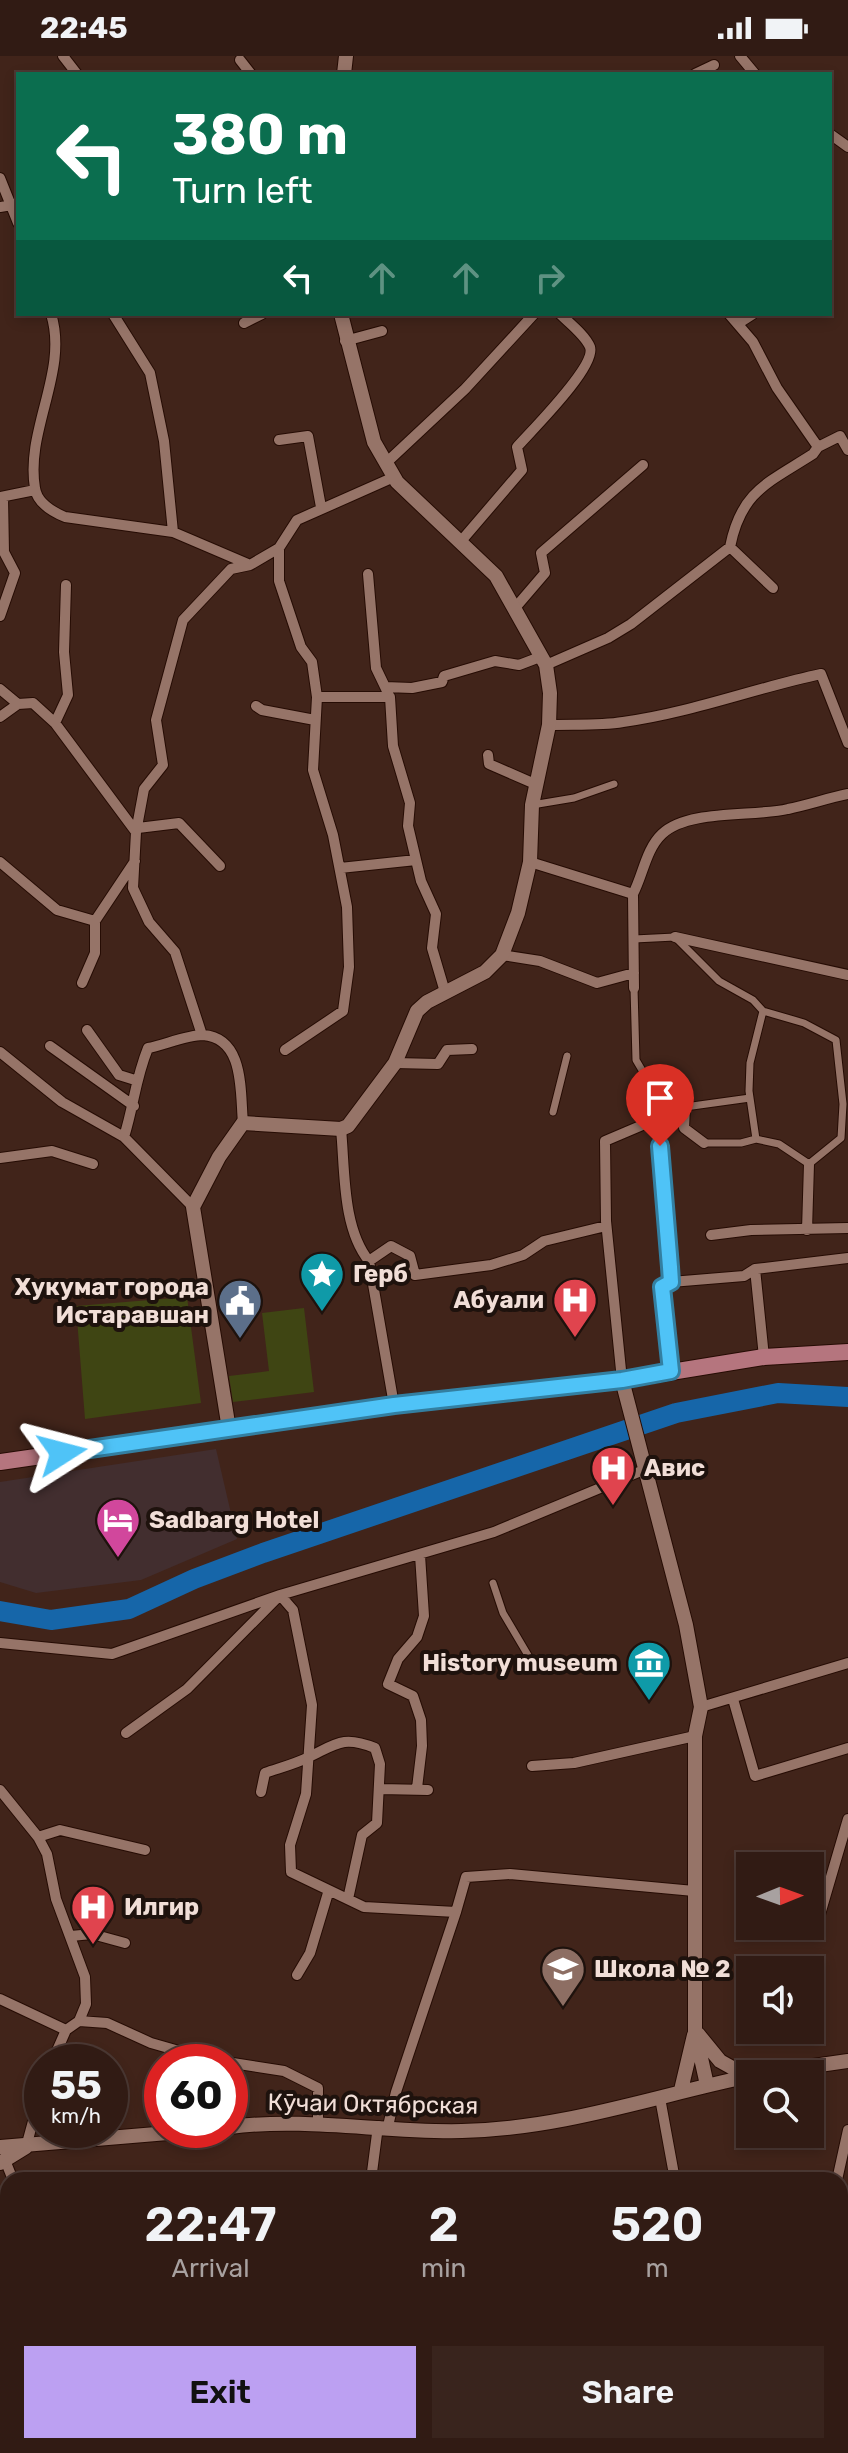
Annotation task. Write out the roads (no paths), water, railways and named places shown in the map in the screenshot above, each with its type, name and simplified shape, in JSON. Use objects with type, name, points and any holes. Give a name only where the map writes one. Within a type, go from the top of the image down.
[{"type":"main road","points":[[229,1429],[193,1207],[219,1157],[243,1123],[341,1129],[348,1126],[395,1063],[417,1011],[445,992],[485,972],[502,955],[518,913],[530,862],[532,805],[549,725],[543,661],[496,576],[390,470],[369,429],[341,316]]},
{"type":"main road","points":[[0,1462],[394,1405],[623,1385],[671,1371],[764,1357],[848,1352]]},
{"type":"main road","points":[[623,1385],[686,1625],[701,1707],[695,1736],[695,2031],[707,2085]]},
{"type":"main road","points":[[695,2031],[720,2061],[736,2068]]},
{"type":"main road","points":[[681,2090],[695,2031]]},
{"type":"main road","name":"Кӯчаи Октябрская","points":[[824,2064],[848,2061]]},
{"type":"main road","name":"Кӯчаи Октябрская","points":[[248,2126],[318,2124],[462,2131],[578,2119],[681,2090],[736,2079]]},
{"type":"main road","points":[[1,2161],[24,2148]]},
{"type":"street","points":[[63,56],[75,72]]},
{"type":"street","points":[[740,56],[753,72]]},
{"type":"street","points":[[240,60],[249,72]]},
{"type":"street","points":[[0,178],[9,206]]},
{"type":"street","points":[[52,316],[58,336],[35,460],[35,490],[50,511],[65,517],[173,532],[250,565]]},
{"type":"street","points":[[114,316],[150,373],[164,441],[173,532]]},
{"type":"street","points":[[244,323],[258,316]]},
{"type":"street","points":[[202,1035],[175,952],[149,922],[133,888],[137,830],[144,789],[163,765],[156,720],[183,620],[231,569],[250,565],[279,548],[297,520],[390,470],[532,316]]},
{"type":"street","points":[[462,540],[522,470],[517,447],[571,387],[591,356],[590,346],[562,316]]},
{"type":"street","points":[[731,316],[753,342],[777,388],[818,447]]},
{"type":"street","points":[[739,323],[750,316]]},
{"type":"street","points":[[345,341],[382,331]]},
{"type":"street","points":[[279,440],[308,436],[321,507]]},
{"type":"street","points":[[317,697],[387,692],[442,682],[444,676],[495,661],[519,665],[543,661],[608,638],[631,624],[730,547],[736,517],[758,490],[813,454],[818,447],[840,436],[848,450]]},
{"type":"street","points":[[515,608],[545,573],[541,553],[597,509],[643,465]]},
{"type":"street","points":[[0,616],[15,573],[4,552],[2,497],[35,490]]},
{"type":"street","points":[[730,547],[773,588]]},
{"type":"street","points":[[279,548],[279,581],[301,647],[312,662],[317,697],[313,770],[340,868],[347,907],[349,967],[343,1011],[285,1050]]},
{"type":"street","points":[[368,574],[376,668],[387,692],[393,746],[410,803],[408,826],[421,881],[436,914],[432,948],[445,992]]},
{"type":"street","points":[[55,723],[68,695],[64,652],[66,585]]},
{"type":"street","points":[[549,725],[620,723],[679,712],[766,685],[821,674],[848,743]]},
{"type":"street","points":[[0,689],[18,704]]},
{"type":"street","points":[[0,717],[18,704],[33,703],[55,723],[137,830]]},
{"type":"street","points":[[256,706],[262,710],[315,720]]},
{"type":"street","points":[[488,755],[489,764],[535,784]]},
{"type":"street","points":[[532,805],[574,798],[614,784]]},
{"type":"street","points":[[647,1122],[646,1077],[636,1060],[633,894],[652,846],[664,831],[692,819],[787,809],[848,794]]},
{"type":"street","points":[[137,830],[179,823],[220,866]]},
{"type":"street","points":[[82,983],[95,953],[95,921],[136,860]]},
{"type":"street","points":[[340,868],[416,860]]},
{"type":"street","points":[[0,862],[57,910],[95,921]]},
{"type":"street","points":[[530,862],[633,894]]},
{"type":"street","points":[[634,939],[675,937],[848,975]]},
{"type":"street","points":[[675,937],[719,981],[753,1000],[763,1011],[804,1023],[836,1040],[843,1104],[841,1138],[809,1164],[807,1230]]},
{"type":"street","points":[[502,955],[540,961],[597,983],[634,973]]},
{"type":"street","points":[[756,1139],[750,1098],[752,1044],[763,1011]]},
{"type":"street","points":[[87,1030],[119,1075],[135,1080]]},
{"type":"street","points":[[124,1137],[134,1106],[135,1080],[148,1048],[202,1035],[224,1043],[236,1057],[243,1123]]},
{"type":"street","points":[[50,1046],[134,1106]]},
{"type":"street","points":[[395,1063],[438,1064],[447,1050],[472,1049]]},
{"type":"street","points":[[0,1052],[62,1102],[124,1137],[193,1207]]},
{"type":"street","points":[[553,1112],[567,1056]]},
{"type":"street","points":[[623,1385],[606,1226],[605,1141],[685,1107],[750,1098]]},
{"type":"street","points":[[685,1107],[684,1128],[704,1143],[741,1143],[756,1139],[779,1144],[809,1164]]},
{"type":"street","points":[[663,1114],[660,1146],[671,1282]]},
{"type":"street","points":[[341,1129],[349,1203],[369,1261],[394,1405]]},
{"type":"street","points":[[0,1158],[52,1151],[93,1164]]},
{"type":"street","points":[[369,1261],[391,1246],[410,1256],[415,1275],[460,1272],[523,1255],[544,1241],[606,1226]]},
{"type":"street","points":[[711,1235],[751,1230],[848,1228]]},
{"type":"street","points":[[671,1371],[662,1287],[671,1282],[744,1276],[755,1269],[848,1258]]},
{"type":"street","points":[[755,1269],[764,1357]]},
{"type":"street","points":[[0,1643],[112,1654],[280,1595],[494,1532],[646,1469]]},
{"type":"street","points":[[380,1789],[422,1789],[421,1720],[413,1696],[388,1684],[398,1659],[417,1637],[424,1616],[420,1555]]},
{"type":"street","points":[[493,1583],[503,1613],[532,1662]]},
{"type":"street","points":[[126,1733],[187,1689],[280,1595]]},
{"type":"street","points":[[280,1595],[293,1610],[312,1705],[306,1794],[290,1845],[291,1872],[328,1893],[364,1907],[456,1912]]},
{"type":"street","points":[[701,1707],[848,1663]]},
{"type":"street","points":[[733,1699],[755,1776],[848,1748]]},
{"type":"street","points":[[532,1766],[574,1763],[695,1736]]},
{"type":"street","points":[[261,1792],[265,1773],[310,1757],[334,1742],[361,1743],[375,1748],[380,1789],[377,1823],[362,1835],[348,1899]]},
{"type":"street","points":[[0,1790],[4,1805],[38,1837],[47,1854],[56,1899],[85,1977],[86,2004],[79,2021],[66,2030],[60,2044]]},
{"type":"street","points":[[824,1901],[848,1819]]},
{"type":"street","points":[[38,1837],[60,1830],[145,1850]]},
{"type":"street","points":[[373,2172],[383,2126],[466,1877],[510,1874],[694,1891]]},
{"type":"street","points":[[297,1975],[310,1953],[328,1893]]},
{"type":"street","points":[[71,1936],[92,1934],[125,1943]]},
{"type":"street","points":[[0,1999],[66,2030]]},
{"type":"street","points":[[79,2021],[107,2023],[151,2043],[207,2059],[284,2071],[318,2088],[318,2124]]},
{"type":"street","points":[[660,2098],[674,2172]]},
{"type":"street","points":[[839,2172],[848,2130]]},
{"type":"waterway","points":[[0,1611],[51,1620],[129,1609],[194,1579],[263,1553],[676,1413],[778,1393],[848,1397]]},
{"type":"place","name":"Герб","points":[[322,1313]]},
{"type":"place","name":"Абуали","points":[[575,1339]]},
{"type":"place","name":"Хукумат города Истаравшан","points":[[240,1340]]},
{"type":"place","name":"Авис","points":[[613,1507]]},
{"type":"place","name":"Sadbarg Hotel","points":[[118,1559]]},
{"type":"place","name":"History museum","points":[[649,1702]]},
{"type":"place","name":"Илгир","points":[[93,1946]]},
{"type":"place","name":"Школа № 2","points":[[563,2008]]}]
